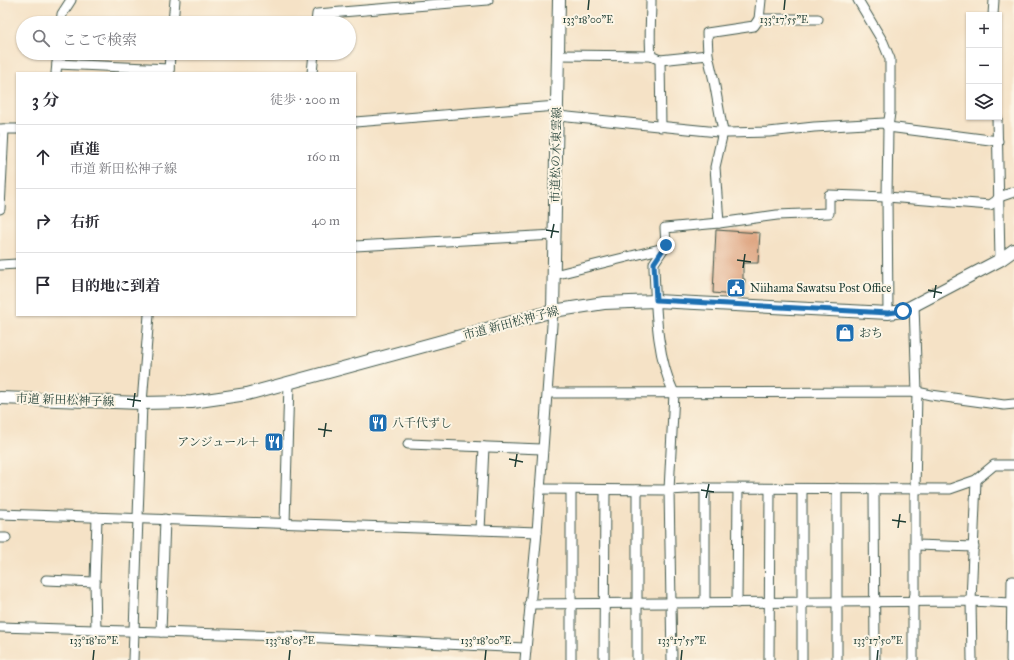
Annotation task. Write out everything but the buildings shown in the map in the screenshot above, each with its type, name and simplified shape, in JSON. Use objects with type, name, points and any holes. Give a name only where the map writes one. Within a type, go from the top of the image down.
[{"type":"street","points":[[62,16],[71,0]]},
{"type":"street","points":[[174,16],[175,0]]},
{"type":"street","points":[[316,16],[316,14],[488,0]]},
{"type":"street","name":"市道松の木東雲線","points":[[553,311],[559,0]]},
{"type":"street","points":[[650,0],[650,39],[655,58],[661,127]]},
{"type":"street","points":[[718,223],[715,167],[723,132],[708,55],[707,33],[754,26],[759,19],[761,0]]},
{"type":"street","points":[[858,0],[883,42],[890,59],[890,113],[888,127],[888,313]]},
{"type":"street","points":[[993,12],[994,0]]},
{"type":"street","points":[[759,19],[818,19]]},
{"type":"street","points":[[558,55],[655,58],[708,55]]},
{"type":"street","points":[[56,68],[169,71],[170,60]]},
{"type":"street","points":[[312,72],[313,60]]},
{"type":"street","points":[[356,122],[557,111],[661,127],[728,133],[769,132],[814,127],[884,123],[888,127],[998,141]]},
{"type":"street","points":[[997,120],[1000,260]]},
{"type":"street","points":[[0,209],[2,129],[16,129]]},
{"type":"street","points":[[672,660],[669,490],[674,393],[669,381],[660,347],[654,263],[666,245],[665,228],[718,223],[777,214],[829,213],[829,195],[990,205],[996,202],[999,197],[1014,192]]},
{"type":"street","points":[[356,246],[555,235]]},
{"type":"street","points":[[554,275],[664,248]]},
{"type":"street","name":"市道 新田松神子線","points":[[0,398],[192,402],[247,394],[553,311],[604,303],[656,300],[888,313],[903,311],[1000,260],[1014,250]]},
{"type":"street","points":[[0,265],[16,264]]},
{"type":"street","points":[[913,660],[913,602],[915,594],[916,545],[914,490],[916,392],[914,305]]},
{"type":"street","points":[[525,660],[529,604],[537,532],[553,311]]},
{"type":"street","points":[[133,660],[142,402],[149,316]]},
{"type":"street","points":[[284,524],[289,383]]},
{"type":"street","points":[[548,393],[916,392],[1004,405],[1014,404]]},
{"type":"street","points":[[408,444],[542,449]]},
{"type":"street","points":[[480,530],[484,447]]},
{"type":"street","points":[[540,489],[950,489],[976,480],[994,465],[1014,465]]},
{"type":"street","points":[[972,660],[971,601],[976,480]]},
{"type":"street","points":[[705,488],[705,604]]},
{"type":"street","points":[[837,488],[837,660]]},
{"type":"street","points":[[737,603],[738,489]]},
{"type":"street","points":[[769,660],[770,489]]},
{"type":"street","points":[[802,489],[802,660]]},
{"type":"street","points":[[571,490],[571,660]]},
{"type":"street","points":[[604,660],[605,490]]},
{"type":"street","points":[[637,490],[637,660]]},
{"type":"street","points":[[874,490],[876,602],[875,660]]},
{"type":"street","points":[[0,514],[537,532]]},
{"type":"street","points":[[96,631],[94,582],[97,517]]},
{"type":"street","points":[[161,632],[165,519]]},
{"type":"street","points":[[916,545],[974,547]]},
{"type":"street","points":[[46,580],[94,582]]},
{"type":"street","points":[[1011,660],[1011,602],[1012,581],[1014,581]]},
{"type":"street","points":[[529,604],[1011,602]]},
{"type":"street","points":[[0,627],[292,636],[525,648]]},
{"type":"place","name":"Niihama Sawatsu Post Office","points":[[736,288]]},
{"type":"place","name":"おち","points":[[845,333]]},
{"type":"place","name":"八千代ずし","points":[[378,423]]},
{"type":"place","name":"アンジュール＋","points":[[274,442]]},
{"type":"route","points":[[666,245],[654,263],[656,300],[888,313],[903,311]]}]
